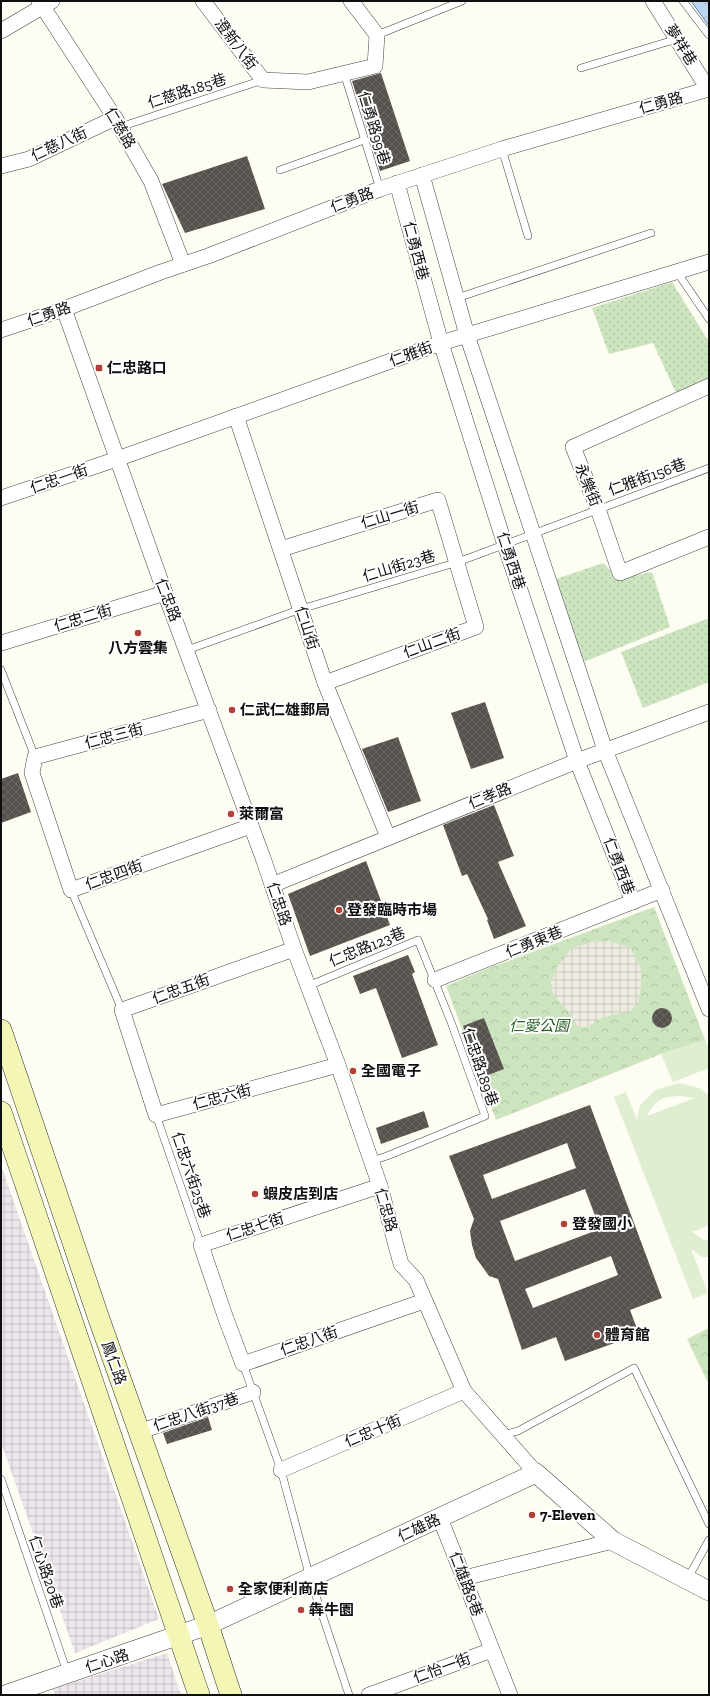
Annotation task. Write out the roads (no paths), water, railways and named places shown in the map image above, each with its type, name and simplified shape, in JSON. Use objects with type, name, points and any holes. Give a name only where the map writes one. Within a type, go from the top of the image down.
[{"type":"main road","name":"鳳仁路","points":[[1,1030],[99,1319],[208,1625],[231,1695]]},
{"type":"main road","name":"鳳仁路","points":[[1,1112],[200,1695]]},
{"type":"street","name":"澄新八街","points":[[203,1],[263,80],[308,82],[375,66],[377,35]]},
{"type":"street","points":[[350,1],[377,35]]},
{"type":"street","name":"夢祥巷","points":[[653,1],[709,90]]},
{"type":"street","points":[[1,31],[45,3]]},
{"type":"street","name":"仁慈路","points":[[45,3],[118,122],[151,181],[184,264]]},
{"type":"street","name":"仁勇路","points":[[1,330],[64,309],[380,189],[502,149],[709,90]]},
{"type":"street","name":"仁慈八街","points":[[1,166],[29,159],[118,122]]},
{"type":"street","name":"仁勇西巷","points":[[422,176],[467,335],[605,750],[709,1009]]},
{"type":"street","name":"仁勇西巷","points":[[397,184],[440,343],[505,545],[577,760],[633,902],[662,890]]},
{"type":"street","name":"仁雅街","points":[[117,459],[440,343],[709,262]]},
{"type":"street","name":"仁忠路","points":[[64,309],[165,593],[252,826],[294,949],[338,1065],[380,1186],[401,1264],[416,1280],[464,1391],[536,1473]]},
{"type":"street","name":"永樂街","points":[[709,386],[573,447],[598,509],[620,573],[709,537]]},
{"type":"street","name":"仁山街","points":[[236,416],[325,683],[388,837]]},
{"type":"street","name":"仁忠一街","points":[[1,498],[117,459]]},
{"type":"street","name":"仁山一街","points":[[281,549],[438,500],[458,562]]},
{"type":"street","name":"仁山二街","points":[[325,683],[476,627],[458,562]]},
{"type":"street","name":"仁忠二街","points":[[1,643],[165,593]]},
{"type":"street","name":"仁忠三街","points":[[35,757],[209,710]]},
{"type":"street","name":"仁孝路","points":[[272,884],[577,760],[709,712]]},
{"type":"street","name":"仁忠四街","points":[[35,757],[32,773],[71,890],[252,826]]},
{"type":"street","name":"仁勇東巷","points":[[435,980],[633,902]]},
{"type":"street","name":"仁忠五街","points":[[122,1010],[294,949]]},
{"type":"street","points":[[122,1010],[156,1115]]},
{"type":"street","name":"仁忠六街","points":[[156,1115],[338,1065]]},
{"type":"street","name":"仁忠七街","points":[[201,1245],[380,1186]]},
{"type":"street","points":[[201,1245],[243,1364]]},
{"type":"street","name":"仁忠八街","points":[[243,1364],[424,1301]]},
{"type":"street","name":"仁忠十街","points":[[281,1470],[464,1391]]},
{"type":"street","name":"仁忠八街37巷","points":[[139,1432],[253,1392]]},
{"type":"street","points":[[536,1473],[613,1541],[709,1591]]},
{"type":"street","name":"仁雄路","points":[[208,1625],[536,1473]]},
{"type":"street","name":"仁雄路8巷","points":[[440,1518],[510,1695]]},
{"type":"street","points":[[464,1578],[613,1541]]},
{"type":"street","name":"仁心路","points":[[5,1695],[42,1686],[67,1674],[208,1625]]},
{"type":"street","name":"仁怡一街","points":[[368,1695],[492,1650]]},
{"type":"lane","points":[[377,35],[462,1]]},
{"type":"lane","points":[[683,1],[709,35]]},
{"type":"lane","points":[[581,68],[676,38]]},
{"type":"lane","name":"仁勇路99巷","points":[[344,74],[380,189]]},
{"type":"lane","name":"仁慈路185巷","points":[[118,122],[263,80]]},
{"type":"lane","points":[[280,170],[364,140]]},
{"type":"lane","points":[[502,149],[528,236]]},
{"type":"lane","points":[[457,298],[651,233]]},
{"type":"lane","points":[[676,272],[709,319]]},
{"type":"lane","name":"仁雅街156巷","points":[[505,545],[709,468]]},
{"type":"lane","name":"仁山街23巷","points":[[187,650],[300,609],[458,562],[505,545]]},
{"type":"lane","points":[[1,670],[35,757]]},
{"type":"lane","points":[[71,890],[122,1010]]},
{"type":"lane","name":"仁忠路123巷","points":[[308,986],[418,940],[435,980]]},
{"type":"lane","name":"仁忠路189巷","points":[[371,1161],[387,1156],[485,1116],[435,980]]},
{"type":"lane","name":"仁忠六街25巷","points":[[156,1115],[201,1245]]},
{"type":"lane","points":[[243,1364],[281,1470],[310,1578],[349,1695]]},
{"type":"lane","points":[[502,1435],[518,1431],[634,1368],[709,1524]]},
{"type":"lane","name":"仁心路20巷","points":[[1,1479],[67,1674]]},
{"type":"lane","points":[[687,1580],[709,1540]]},
{"type":"water","points":[[691,1],[709,1],[709,26]]},
{"type":"place","name":"仁忠路口","points":[[99,368]]},
{"type":"place","name":"八方雲集","points":[[138,633]]},
{"type":"place","name":"仁武仁雄郵局","points":[[232,710]]},
{"type":"place","name":"萊爾富","points":[[231,814]]},
{"type":"place","name":"登發臨時市場","points":[[339,910]]},
{"type":"place","name":"全國電子","points":[[353,1071]]},
{"type":"place","name":"蝦皮店到店","points":[[255,1194]]},
{"type":"place","name":"登發國小","points":[[564,1224]]},
{"type":"place","name":"體育館","points":[[597,1335]]},
{"type":"place","name":"7-Eleven","points":[[532,1515]]},
{"type":"place","name":"全家便利商店","points":[[230,1589]]},
{"type":"place","name":"犇牛園","points":[[301,1610]]},
{"type":"park label","name":"仁愛公園","points":[[539,1026]]}]
